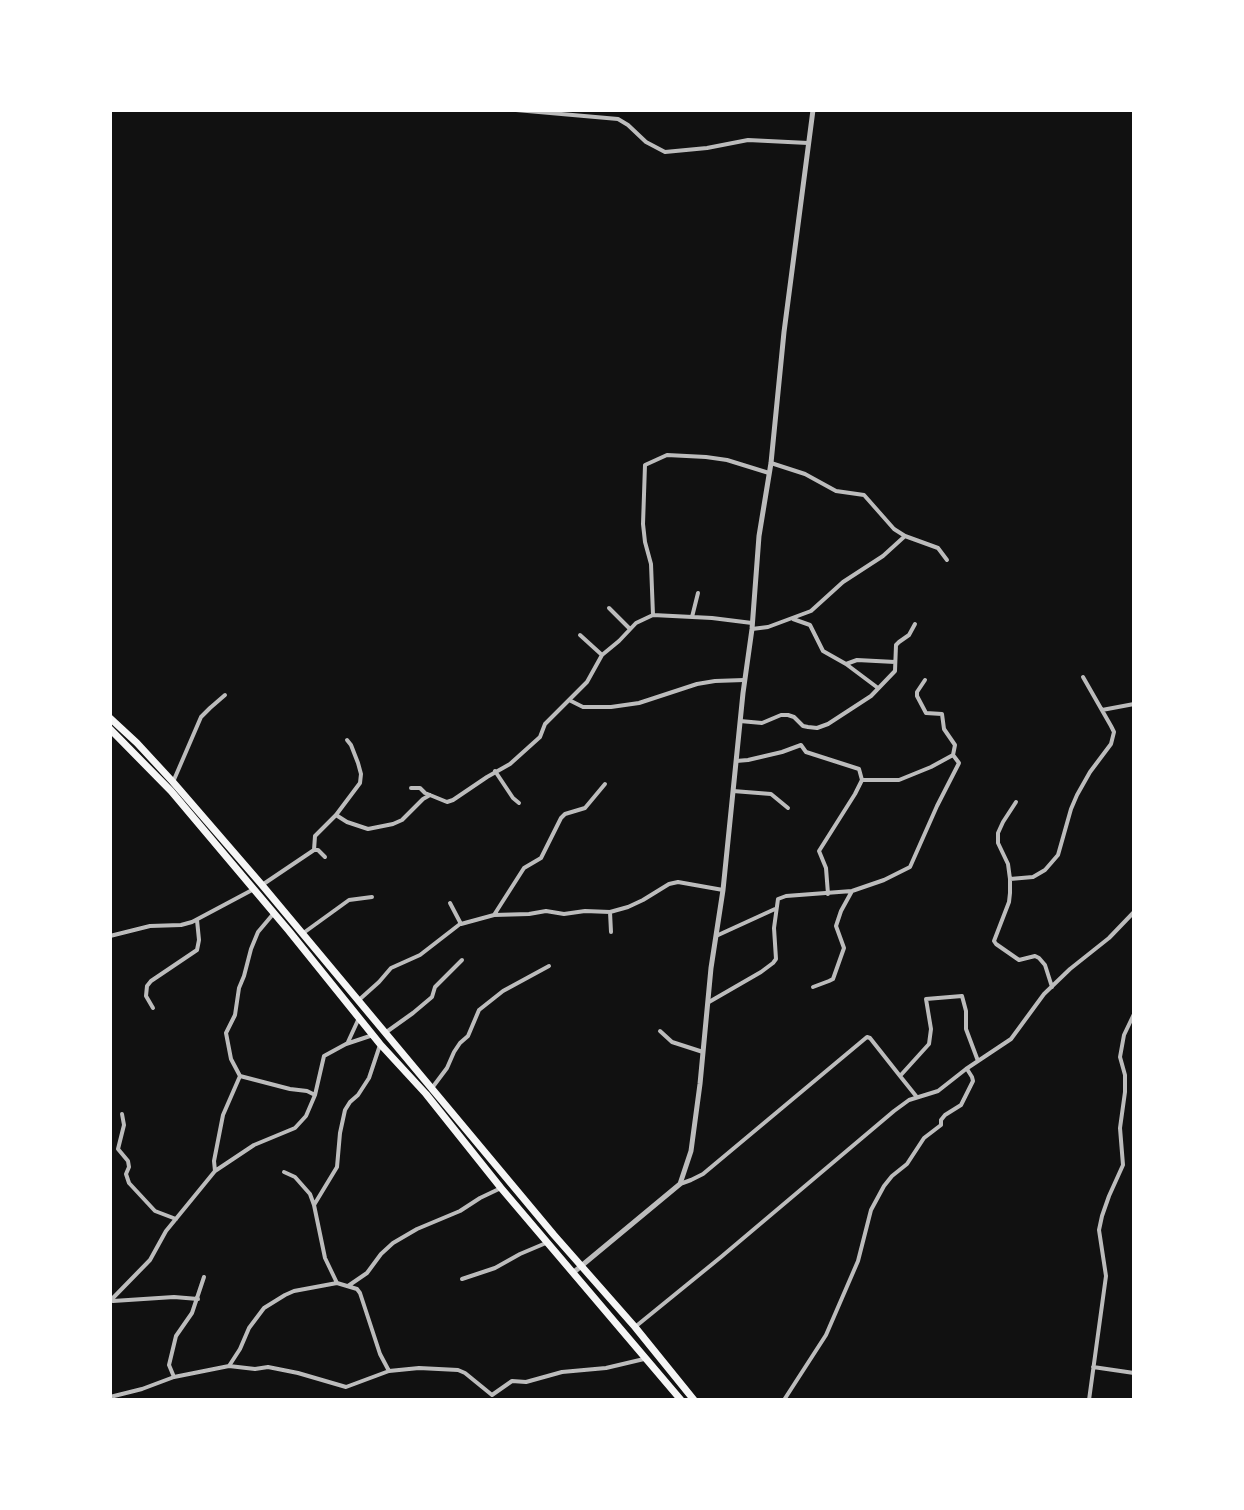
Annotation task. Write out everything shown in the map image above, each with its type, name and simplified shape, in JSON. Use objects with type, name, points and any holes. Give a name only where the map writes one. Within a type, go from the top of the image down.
[{"type":"highway","points":[[110,718],[173,782],[380,1044],[426,1094],[548,1243],[635,1327],[694,1400]]},
{"type":"highway","points":[[110,729],[302,934],[432,1088],[578,1270],[626,1336],[681,1400]]},
{"type":"street","points":[[516,110],[618,119],[646,142],[665,152],[748,140],[808,143]]},
{"type":"street","points":[[680,1184],[691,1151],[723,890],[759,536],[771,463],[784,332],[813,110]]},
{"type":"street","points":[[653,615],[651,564],[643,524],[645,465],[667,455],[697,456],[727,460],[769,473]]},
{"type":"street","points":[[771,463],[805,474],[836,491],[864,495],[888,524],[905,536],[935,546],[947,560]]},
{"type":"street","points":[[411,788],[420,788],[447,802],[510,764],[538,740],[545,724],[587,682],[602,655],[636,623],[653,615],[768,627],[793,619],[811,611],[843,582],[883,556],[905,536]]},
{"type":"street","points":[[692,617],[698,593]]},
{"type":"street","points":[[609,608],[630,629]]},
{"type":"street","points":[[793,619],[810,625],[823,651],[878,688]]},
{"type":"street","points":[[740,721],[762,723],[788,715],[803,726],[817,728],[853,709],[871,696],[895,671],[896,645],[909,635],[915,624]]},
{"type":"street","points":[[580,635],[602,655]]},
{"type":"street","points":[[846,664],[857,660],[896,662]]},
{"type":"street","points":[[1010,879],[1033,877],[1045,870],[1058,855],[1077,795],[1113,737],[1111,726],[1083,677]]},
{"type":"street","points":[[569,700],[583,707],[631,705],[697,684],[744,680]]},
{"type":"street","points":[[925,680],[917,696],[926,713],[943,716],[944,729],[955,745],[953,755]]},
{"type":"street","points":[[173,782],[201,717],[225,695]]},
{"type":"street","points":[[1102,710],[1134,704]]},
{"type":"street","points":[[314,850],[315,836],[352,797],[361,779],[358,763],[347,740]]},
{"type":"street","points":[[736,761],[801,745],[806,752],[859,769],[862,780],[819,851],[826,868],[828,894]]},
{"type":"street","points":[[862,780],[899,780],[953,755]]},
{"type":"street","points":[[709,1002],[773,963],[777,954],[775,909],[781,897],[852,891],[910,867],[959,765],[953,755]]},
{"type":"street","points":[[495,771],[519,803]]},
{"type":"street","points":[[494,915],[524,868],[541,858],[561,818],[585,808],[605,784]]},
{"type":"street","points":[[733,791],[771,794],[788,808]]},
{"type":"street","points":[[336,815],[368,829],[393,824],[402,820],[430,795]]},
{"type":"street","points":[[1016,802],[998,833],[998,843],[1008,864],[1010,879],[1009,902],[994,941],[1019,960],[1035,956],[1044,962],[1052,987]]},
{"type":"street","points":[[110,936],[150,926],[181,925],[197,920],[258,887],[314,850],[325,857]]},
{"type":"street","points":[[358,1001],[391,968],[420,955],[461,924],[494,915],[546,911],[564,914],[610,912],[628,907],[678,882],[723,890]]},
{"type":"street","points":[[813,987],[833,979],[844,948],[836,926],[852,891]]},
{"type":"street","points":[[302,934],[349,900],[372,897]]},
{"type":"street","points":[[450,903],[461,924]]},
{"type":"street","points":[[715,936],[775,909]]},
{"type":"street","points":[[610,912],[611,932]]},
{"type":"street","points":[[635,1327],[894,1111],[909,1100],[938,1091],[1011,1039],[1038,1001],[1134,912]]},
{"type":"street","points":[[274,913],[258,932],[239,988],[235,1015],[226,1033],[231,1059],[240,1076],[315,1095]]},
{"type":"street","points":[[153,1008],[146,996],[147,986],[197,950],[197,920]]},
{"type":"street","points":[[385,1033],[432,997],[435,987],[462,960]]},
{"type":"street","points":[[432,1088],[460,1043],[468,1036],[479,1010],[503,991],[549,966]]},
{"type":"street","points":[[900,1076],[929,1044],[931,1029],[926,999],[929,998],[962,996],[966,1029],[978,1061]]},
{"type":"street","points":[[1089,1400],[1106,1276],[1099,1230],[1105,1206],[1123,1165],[1120,1128],[1125,1084],[1120,1057],[1124,1035],[1134,1014]]},
{"type":"street","points":[[346,1044],[359,1018]]},
{"type":"street","points":[[660,1031],[672,1042],[703,1052]]},
{"type":"street","points":[[110,1301],[150,1260],[166,1231],[215,1171],[254,1145],[295,1128],[309,1111],[324,1056],[373,1035]]},
{"type":"street","points":[[578,1270],[680,1184],[703,1174],[867,1037],[916,1097]]},
{"type":"street","points":[[314,1205],[337,1167],[345,1110],[369,1078],[380,1044]]},
{"type":"street","points":[[784,1400],[826,1335],[858,1261],[871,1210],[884,1186],[907,1164],[924,1138],[941,1125],[945,1115],[961,1105],[973,1081],[966,1069]]},
{"type":"street","points":[[215,1171],[214,1161],[223,1115],[240,1076]]},
{"type":"street","points":[[122,1114],[124,1125],[118,1149],[128,1161],[126,1174],[129,1183],[155,1211],[176,1219]]},
{"type":"street","points":[[284,1172],[303,1185],[314,1205],[322,1248],[337,1283]]},
{"type":"street","points":[[348,1286],[367,1273],[393,1243],[501,1188]]},
{"type":"street","points":[[462,1279],[495,1268],[548,1243]]},
{"type":"street","points":[[174,1377],[169,1365],[176,1336],[192,1313],[204,1277]]},
{"type":"street","points":[[229,1366],[249,1328],[264,1308],[294,1291],[337,1283],[357,1289],[360,1293],[380,1354],[389,1371]]},
{"type":"street","points":[[110,1301],[174,1297],[198,1299]]},
{"type":"street","points":[[110,1397],[174,1377],[229,1366],[268,1367],[346,1387],[389,1371],[419,1368],[458,1370],[492,1395],[512,1381],[526,1382],[562,1372],[606,1368],[647,1359]]},
{"type":"street","points":[[1093,1367],[1134,1373]]}]
